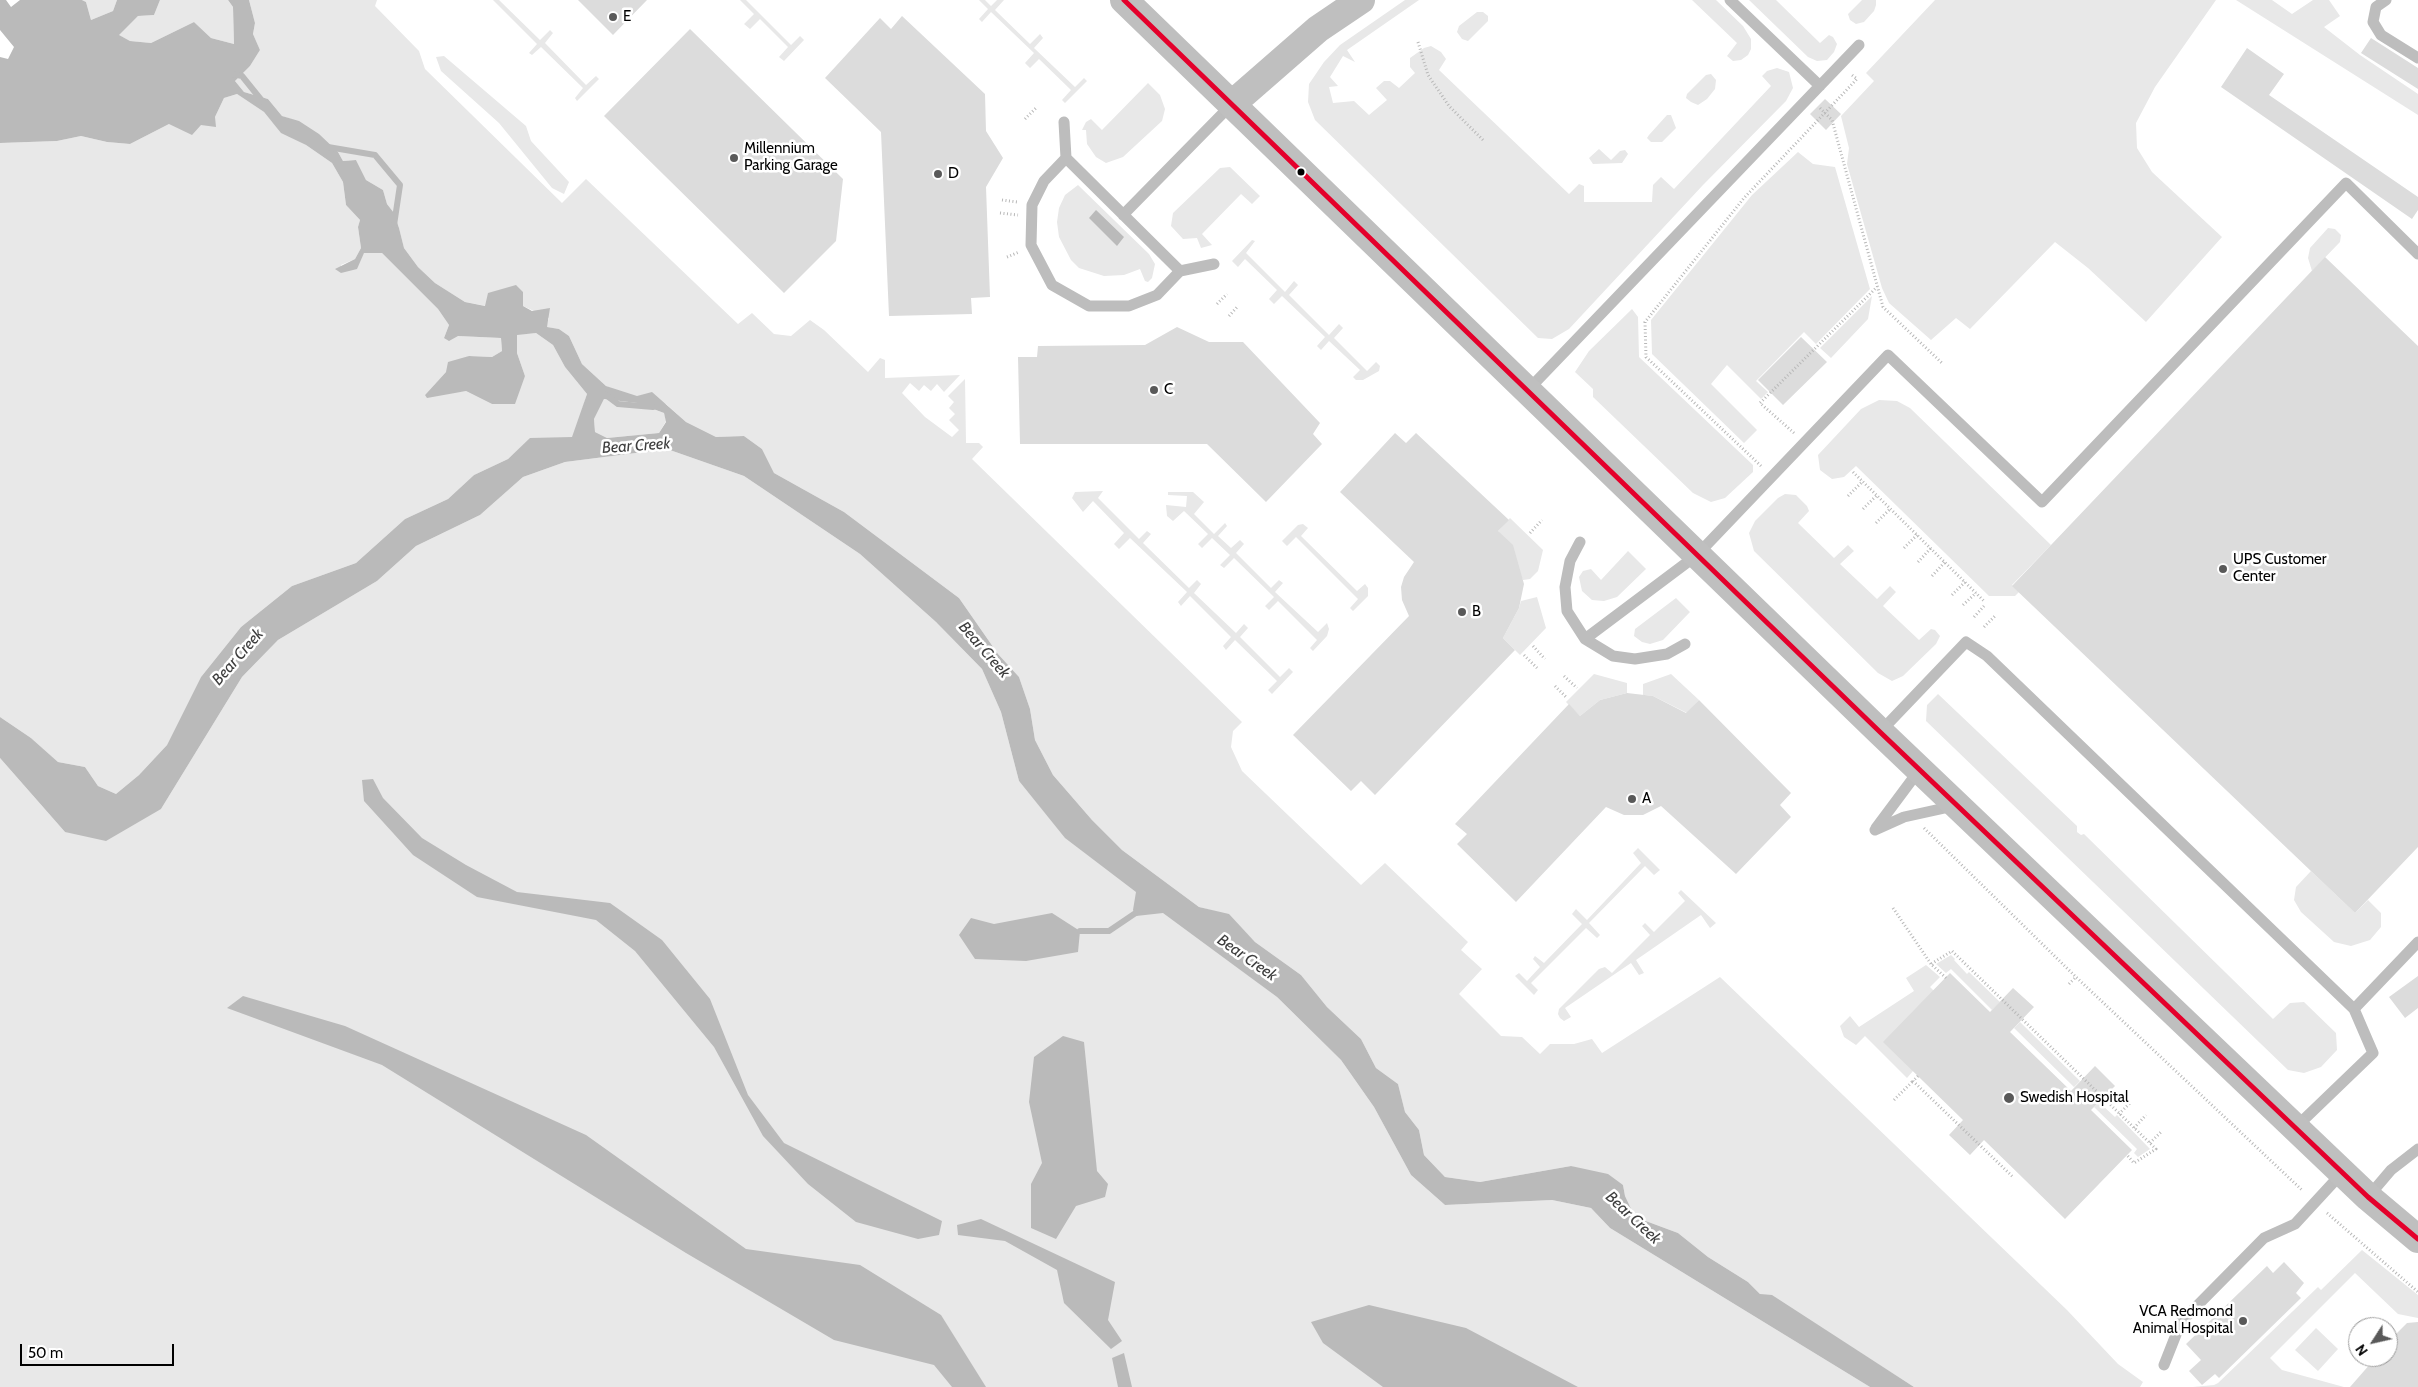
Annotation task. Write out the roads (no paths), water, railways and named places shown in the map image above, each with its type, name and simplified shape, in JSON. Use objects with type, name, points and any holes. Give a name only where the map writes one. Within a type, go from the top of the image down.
[{"type":"main road","points":[[1124,0],[1880,732],[2342,1173],[2418,1239]]},
{"type":"main road","points":[[1232,104],[1318,29],[1361,0]]},
{"type":"lane","points":[[1730,0],[1820,86]]},
{"type":"lane","points":[[2386,0],[2376,7],[2373,22],[2381,35],[2418,58]]},
{"type":"lane","points":[[1528,390],[1859,46]]},
{"type":"lane","points":[[1123,215],[1232,104]]},
{"type":"lane","points":[[1064,122],[1066,158],[1180,270]]},
{"type":"lane","points":[[1066,158],[1044,181],[1032,205],[1031,244],[1052,286],[1089,306],[1129,306],[1157,295],[1180,270],[1214,264]]},
{"type":"lane","points":[[1585,639],[1697,554],[1773,477],[1888,355],[2042,502],[2346,183],[2418,254]]},
{"type":"lane","points":[[1580,542],[1570,560],[1565,587],[1567,611],[1585,639],[1613,656],[1635,659],[1667,654],[1685,644]]},
{"type":"lane","points":[[1880,732],[1966,642],[1987,656],[2354,1009],[2373,1053],[2295,1128]]},
{"type":"lane","points":[[1920,769],[1875,830],[1904,817],[1958,805]]},
{"type":"lane","points":[[2354,1009],[2418,942]]},
{"type":"lane","points":[[2368,1197],[2391,1170],[2418,1149]]},
{"type":"lane","points":[[2164,1365],[2181,1322],[2264,1238],[2295,1224],[2342,1173]]},
{"type":"water","name":"Bear Creek","points":[[0,0],[6,0],[11,7],[20,0],[82,0],[86,2],[91,20],[113,11],[117,0],[160,0],[154,15],[138,16],[119,35],[130,41],[151,43],[194,22],[211,38],[234,44],[233,7],[228,0],[249,0],[255,23],[253,34],[260,50],[250,66],[235,81],[244,92],[268,99],[282,116],[299,121],[319,134],[338,152],[343,161],[356,160],[366,180],[383,190],[387,204],[394,213],[404,248],[418,267],[435,283],[465,302],[485,306],[488,293],[516,285],[523,292],[523,306],[532,311],[550,308],[547,327],[559,329],[569,336],[582,364],[606,386],[637,396],[652,392],[686,422],[716,437],[744,436],[762,449],[774,473],[844,512],[959,598],[998,654],[1019,677],[1030,709],[1035,740],[1053,775],[1092,820],[1122,850],[1199,907],[1229,914],[1255,942],[1301,975],[1327,1007],[1361,1039],[1376,1068],[1398,1084],[1405,1112],[1419,1130],[1424,1155],[1445,1177],[1480,1182],[1571,1166],[1608,1174],[1623,1185],[1625,1196],[1635,1217],[1678,1233],[1708,1257],[1748,1282],[1760,1294],[1772,1295],[1914,1387],[1870,1387],[1610,1228],[1591,1208],[1552,1200],[1445,1205],[1411,1175],[1374,1107],[1341,1060],[1277,997],[1163,913],[1136,916],[1133,910],[1136,892],[1065,838],[1019,781],[1001,712],[982,669],[936,622],[860,554],[744,476],[667,449],[565,462],[523,477],[480,515],[416,546],[377,581],[278,640],[242,677],[161,809],[106,841],[65,832],[0,758],[0,717],[31,738],[58,762],[85,767],[98,786],[116,794],[139,775],[167,745],[201,677],[241,627],[292,586],[356,563],[405,519],[448,499],[474,475],[508,459],[530,438],[572,437],[587,394],[565,367],[553,345],[536,333],[517,335],[517,353],[525,376],[515,404],[492,404],[466,391],[427,398],[425,395],[446,372],[448,362],[469,356],[492,357],[502,351],[501,338],[458,336],[449,341],[444,338],[449,325],[438,309],[382,253],[364,253],[357,269],[341,273],[335,269],[355,259],[361,248],[358,227],[360,220],[346,205],[343,182],[332,163],[306,145],[281,133],[264,112],[237,94],[224,98],[215,117],[216,127],[201,125],[192,135],[169,124],[130,144],[107,142],[81,136],[57,141],[0,143],[0,57],[8,59],[14,47],[0,30]],"holes":[[[604,399],[637,403],[664,413],[666,422],[659,433],[607,438],[595,432],[594,419]]]},
{"type":"water","points":[[1096,210],[1124,237],[1117,246],[1089,218]]},
{"type":"water","points":[[373,779],[383,798],[422,838],[466,865],[517,892],[610,903],[662,940],[710,999],[748,1095],[784,1143],[942,1221],[939,1235],[918,1239],[856,1222],[808,1184],[763,1136],[714,1047],[635,951],[596,920],[477,897],[413,855],[364,801],[362,780]]},
{"type":"water","points":[[1052,913],[1080,931],[1078,952],[1026,961],[975,959],[959,935],[971,918],[994,924]]},
{"type":"water","points":[[243,996],[345,1026],[586,1135],[746,1249],[860,1265],[941,1315],[986,1387],[952,1387],[934,1365],[834,1340],[686,1253],[382,1065],[227,1008]]},
{"type":"water","points":[[1063,1036],[1084,1042],[1097,1171],[1108,1184],[1105,1197],[1076,1206],[1056,1239],[1031,1228],[1031,1184],[1042,1163],[1029,1102],[1034,1057]]},
{"type":"water","points":[[981,1219],[1115,1282],[1108,1320],[1122,1341],[1111,1349],[1064,1303],[1057,1270],[1005,1241],[958,1235],[957,1225]]},
{"type":"water","points":[[1369,1305],[1466,1328],[1578,1387],[1383,1387],[1323,1343],[1311,1322]]},
{"type":"water","points":[[1124,1353],[1132,1387],[1118,1387],[1112,1358]]},
{"type":"waterway","points":[[233,74],[242,76],[263,102]]},
{"type":"waterway","points":[[328,147],[375,155],[400,185],[394,225]]},
{"type":"waterway","points":[[606,395],[618,404],[653,407]]},
{"type":"waterway","points":[[1080,931],[1109,931],[1140,910]]},
{"type":"place","name":"E","points":[[613,17]]},
{"type":"place","name":"Millennium Parking Garage","points":[[734,158]]},
{"type":"place","name":"D","points":[[938,174]]},
{"type":"place","name":"C","points":[[1154,390]]},
{"type":"place","name":"UPS Customer Center","points":[[2223,569]]},
{"type":"place","name":"B","points":[[1462,612]]},
{"type":"place","name":"A","points":[[1632,799]]},
{"type":"place","name":"Swedish Hospital","points":[[2009,1098]]},
{"type":"place","name":"VCA Redmond Animal Hospital","points":[[2243,1321]]}]
